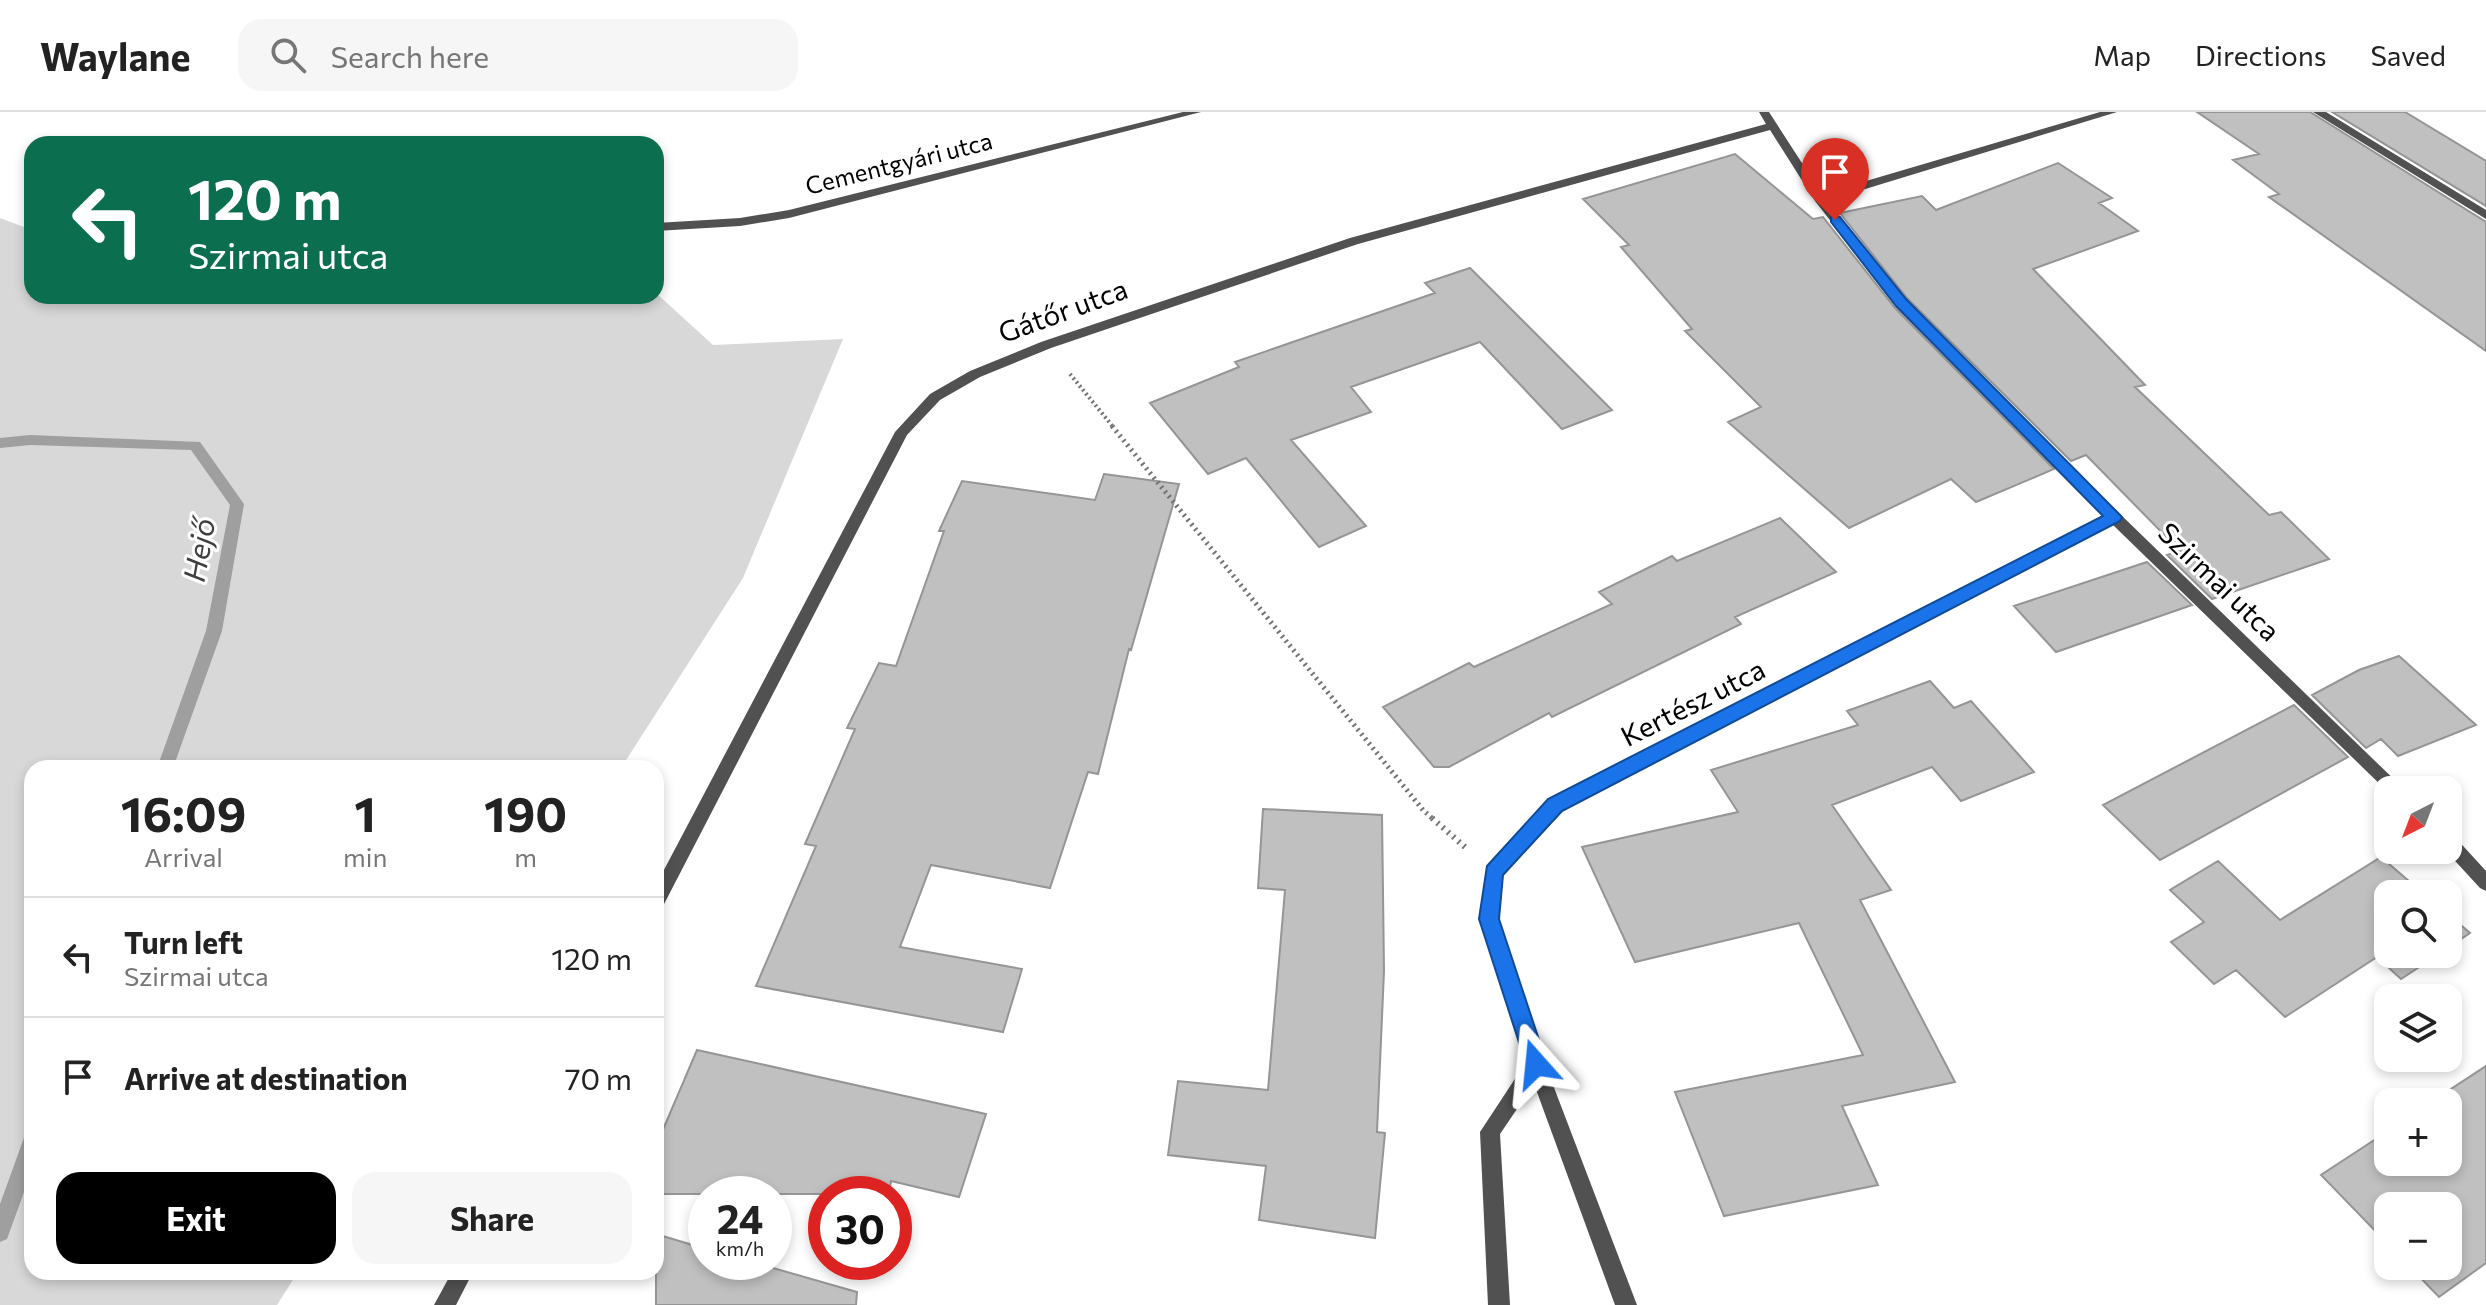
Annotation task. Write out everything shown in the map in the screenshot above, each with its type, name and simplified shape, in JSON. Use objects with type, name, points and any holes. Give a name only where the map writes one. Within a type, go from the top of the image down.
[{"type":"street","name":"Cementgyári utca","points":[[664,227],[740,222],[789,214],[1196,112]]},
{"type":"street","points":[[1819,199],[2112,112]]},
{"type":"street","points":[[2318,112],[2486,215]]},
{"type":"street","name":"Szirmai utca","points":[[1767,119],[1819,199],[1901,303],[2114,517],[2382,776]]},
{"type":"street","name":"Gátőr utca","points":[[664,887],[902,432],[935,397],[975,374],[1046,345],[1354,241],[1767,119]]},
{"type":"street","name":"Kertész utca","points":[[1494,872],[1555,805],[2114,517]]},
{"type":"street","points":[[2462,856],[2486,883]]},
{"type":"street","points":[[1494,872],[1489,919],[1536,1064],[1626,1305]]},
{"type":"street","points":[[1499,1305],[1490,1132],[1536,1064]]},
{"type":"street","points":[[445,1305],[459,1280]]},
{"type":"path","points":[[1046,345],[1423,810],[1494,872]]},
{"type":"shaded area","points":[[0,218],[24,227],[24,304],[664,304],[664,300],[713,345],[843,339],[743,578],[626,760],[24,760],[24,1280],[293,1280],[277,1305],[0,1305]]},
{"type":"building","points":[[2197,112],[2310,112],[2486,222],[2486,351],[2269,197],[2279,194],[2233,160],[2259,154]]},
{"type":"building","points":[[2332,112],[2405,112],[2486,161],[2486,206]]},
{"type":"building","points":[[1735,154],[1813,219],[1823,217],[1895,308],[2054,469],[1976,502],[1951,479],[1849,528],[1728,422],[1761,407],[1685,331],[1692,329],[1621,247],[1629,245],[1583,199]]},
{"type":"building","points":[[2058,163],[2112,198],[2099,203],[2138,231],[2033,269],[2145,385],[2135,387],[2269,515],[2281,512],[2329,559],[2212,599],[2167,555],[2180,551],[2086,455],[2071,461],[1907,298],[1840,213],[1922,196],[1936,210]]},
{"type":"building","points":[[1470,268],[1612,410],[1562,429],[1480,342],[1351,387],[1371,412],[1291,440],[1366,526],[1319,547],[1246,458],[1208,474],[1150,403],[1239,367],[1235,362],[1435,293],[1425,283]]},
{"type":"building","points":[[1104,474],[1179,484],[1129,649],[1098,774],[1088,772],[1050,888],[931,865],[900,947],[1022,969],[1003,1032],[756,986],[816,846],[805,844],[855,729],[847,728],[879,663],[896,666],[944,531],[939,531],[962,481],[1095,500]]},
{"type":"building","points":[[1780,518],[1836,572],[1735,617],[1741,624],[1552,717],[1549,713],[1449,767],[1434,767],[1383,707],[1469,663],[1474,667],[1612,604],[1599,592],[1672,556],[1677,561]]},
{"type":"building","points":[[2147,562],[2192,605],[2056,652],[2014,606]]},
{"type":"building","points":[[2399,656],[2476,725],[2398,756],[2381,739],[2366,748],[2312,695],[2359,670]]},
{"type":"building","points":[[1930,681],[1954,708],[1971,701],[2034,772],[1961,801],[1932,767],[1832,805],[1891,890],[1860,900],[1955,1082],[1842,1106],[1878,1185],[1724,1216],[1675,1092],[1863,1055],[1799,923],[1635,962],[1582,847],[1738,812],[1711,770],[1858,725],[1847,711]]},
{"type":"building","points":[[2294,705],[2348,757],[2160,860],[2103,805]]},
{"type":"building","points":[[1263,809],[1382,815],[1384,971],[1377,1132],[1385,1133],[1375,1238],[1259,1220],[1266,1166],[1168,1155],[1178,1081],[1268,1090],[1285,890],[1258,888]]},
{"type":"building","points":[[2218,861],[2280,920],[2374,861],[2374,864],[2389,864],[2408,880],[2374,880],[2374,959],[2285,1017],[2236,970],[2214,984],[2171,942],[2204,922],[2170,890]]},
{"type":"building","points":[[2462,926],[2470,933],[2462,938]]},
{"type":"building","points":[[2389,968],[2418,968],[2401,979]]},
{"type":"building","points":[[697,1050],[986,1114],[959,1197],[912,1186],[912,1176],[808,1176],[808,1194],[792,1194],[792,1176],[688,1176],[688,1194],[664,1194],[664,1127]]},
{"type":"building","points":[[2486,1066],[2486,1263],[2439,1297],[2423,1280],[2462,1280],[2462,1192],[2374,1192],[2374,1230],[2321,1175],[2374,1140],[2374,1176],[2462,1176],[2462,1088],[2452,1088]]},
{"type":"building","points":[[664,1236],[688,1244],[688,1280],[792,1280],[792,1273],[857,1292],[856,1305],[656,1305],[656,1280],[664,1280]]},
{"type":"waterway","name":"Hejő","points":[[0,443],[30,440],[195,445],[237,504],[214,631],[168,760]]},
{"type":"waterway","name":"Hejő","points":[[0,1232],[24,1164]]},
{"type":"route","points":[[1536,1064],[1489,919],[1494,872],[1555,805],[2114,517],[1901,303],[1835,220]]}]
